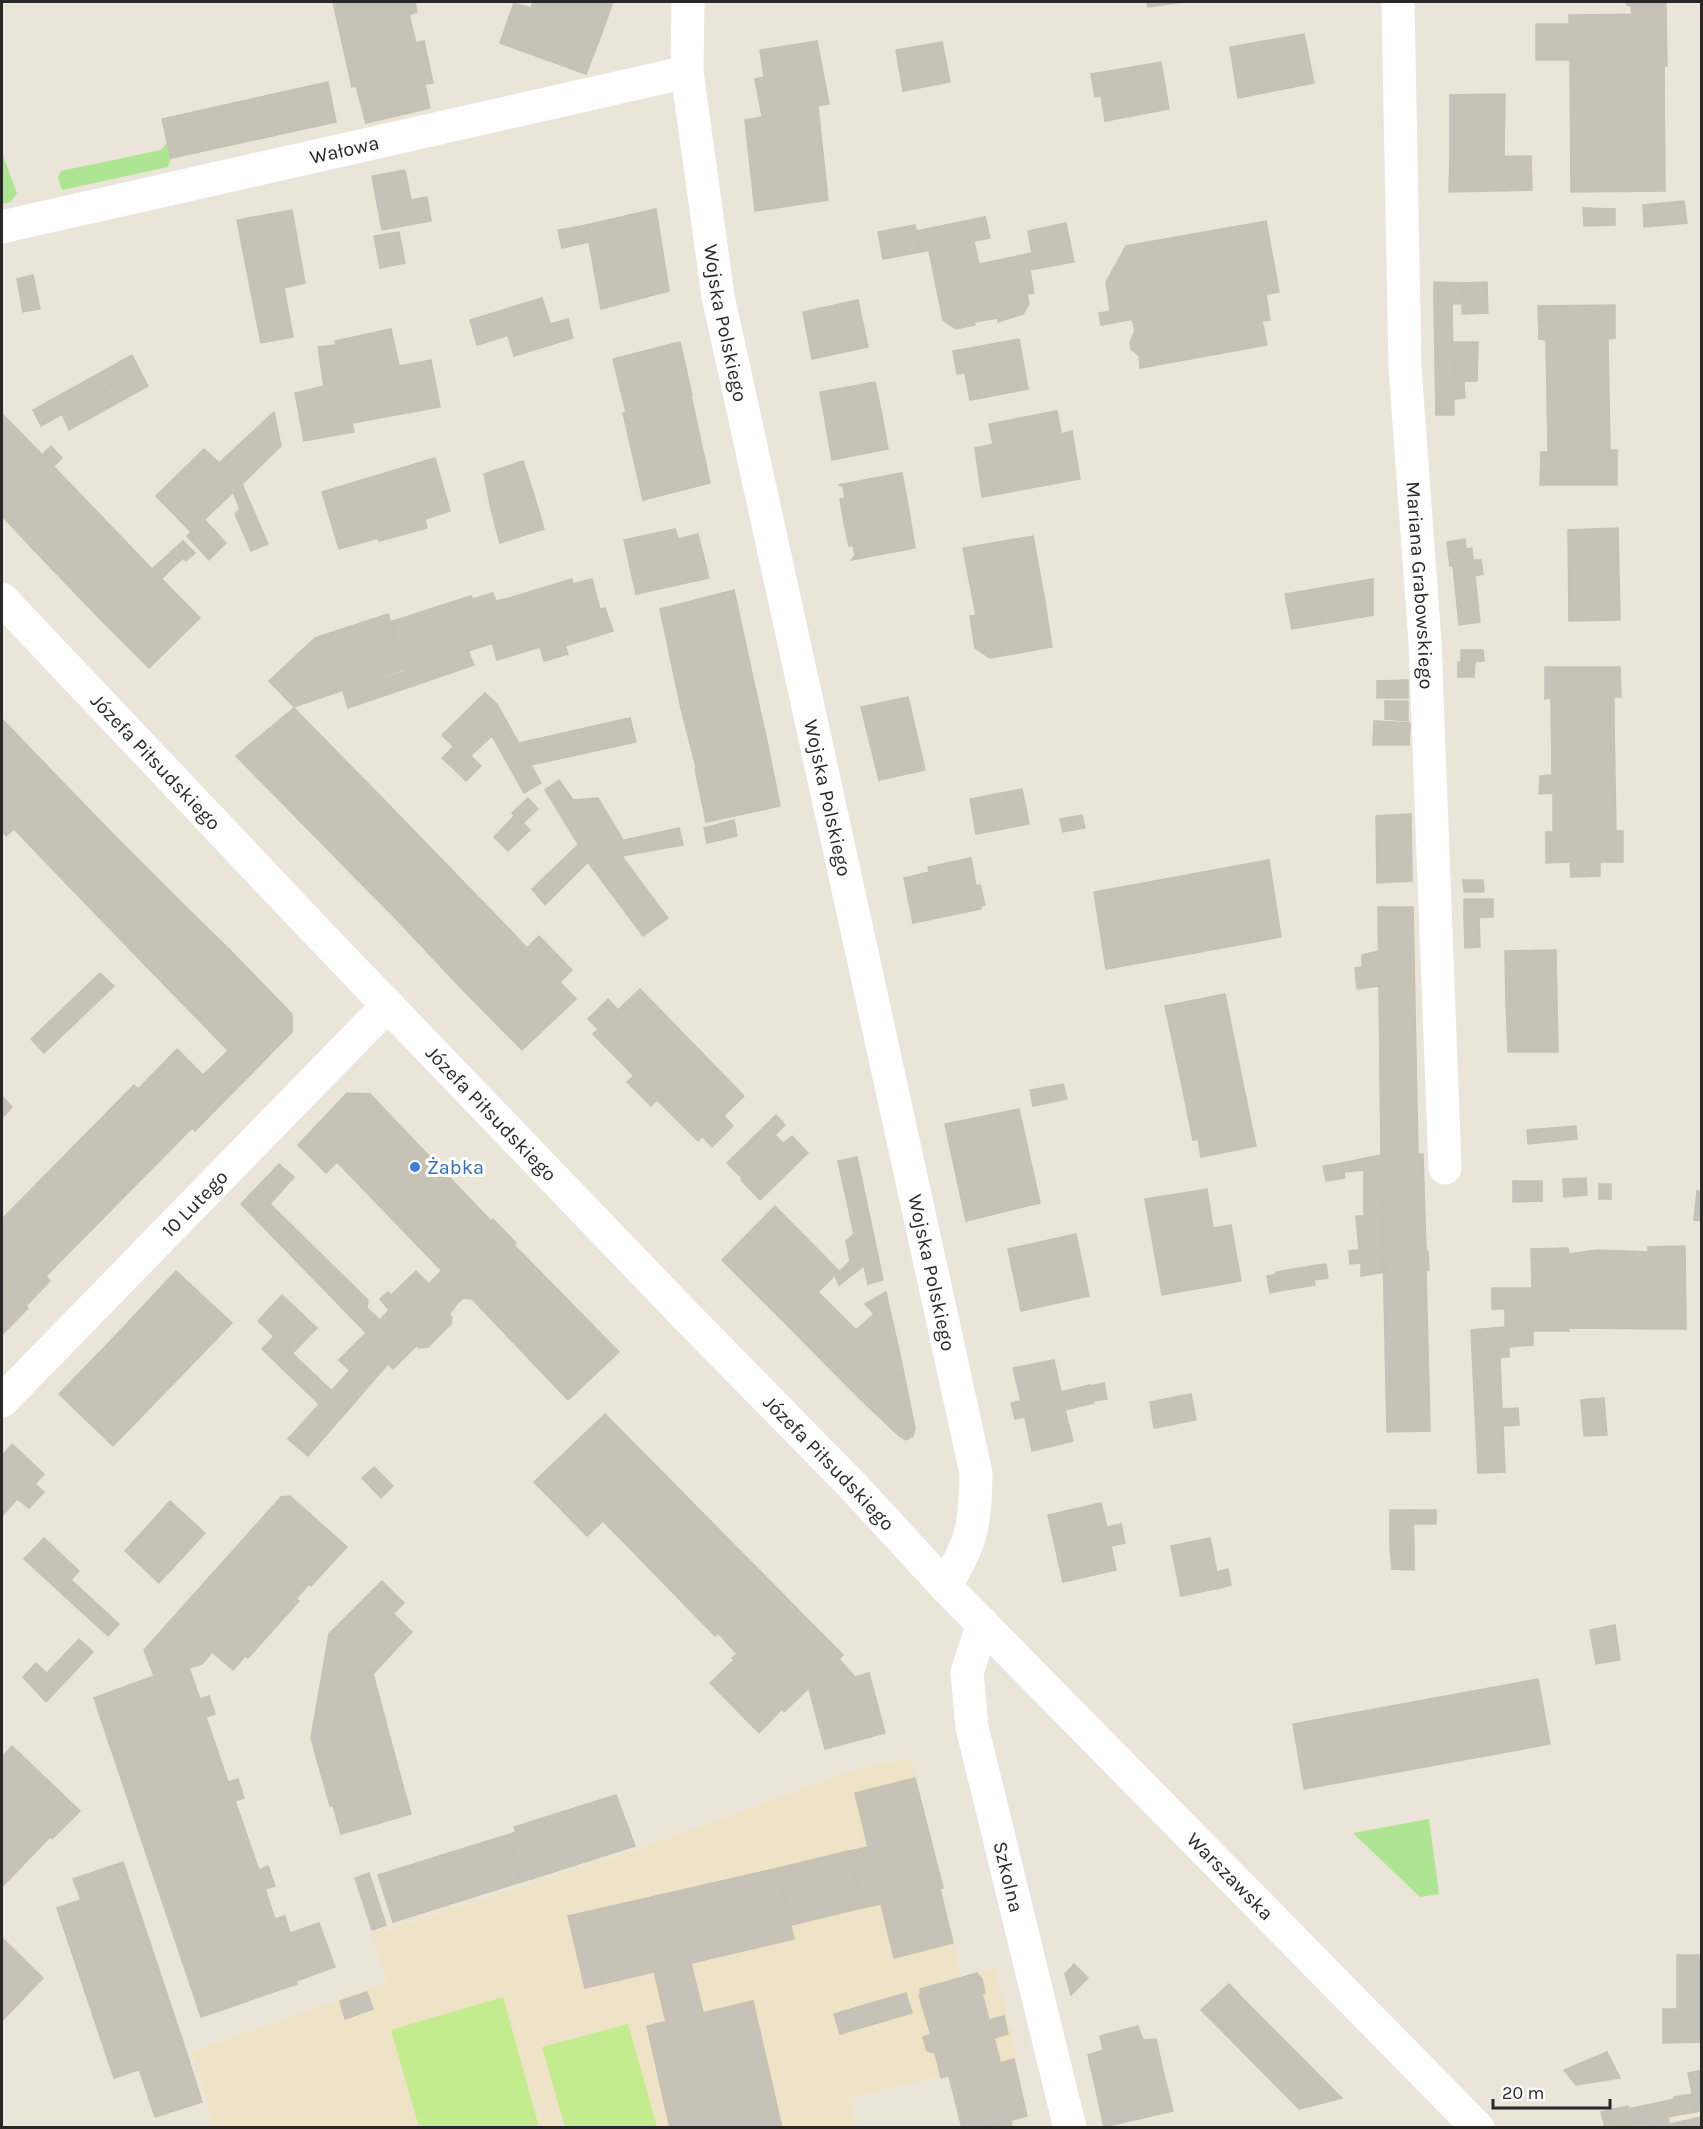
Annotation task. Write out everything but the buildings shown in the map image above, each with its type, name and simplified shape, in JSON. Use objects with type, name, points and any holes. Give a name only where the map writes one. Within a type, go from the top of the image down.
[{"type":"street","name":"Wojska Polskiego","points":[[688,2],[687,72],[718,296],[976,1473],[975,1520],[963,1557],[945,1586]]},
{"type":"street","name":"Mariana Grabowskiego","points":[[1398,2],[1405,368],[1425,642],[1445,1168]]},
{"type":"street","name":"Wałowa","points":[[2,227],[687,72]]},
{"type":"street","name":"Józefa Piłsudskiego","points":[[2,599],[388,1005],[688,1318],[852,1485],[982,1623]]},
{"type":"street","name":"10 Lutego","points":[[2,1401],[388,1005]]},
{"type":"street","name":"Szkolna","points":[[982,1623],[967,1672],[972,1727],[1070,2127]]},
{"type":"street","name":"Warszawska","points":[[982,1623],[1478,2127]]},
{"type":"shaded area","points":[[910,1758],[943,1888],[940,1889],[961,1977],[995,1968],[1018,2058],[852,2098],[857,2127],[215,2128],[191,2052],[387,1982],[372,1934],[637,1849],[853,1770]]},
{"type":"green space","points":[[167,143],[171,158],[168,167],[62,190],[58,177],[61,171],[161,150]]},
{"type":"green space","points":[[2,153],[17,193],[11,202],[2,204]]},
{"type":"green space","points":[[1429,1819],[1439,1894],[1420,1897],[1353,1833]]},
{"type":"green space","points":[[503,1997],[539,2127],[419,2127],[391,2030]]},
{"type":"green space","points":[[628,2024],[657,2127],[565,2127],[542,2047]]},
{"type":"place","name":"Żabka","points":[[415,1167]]}]
